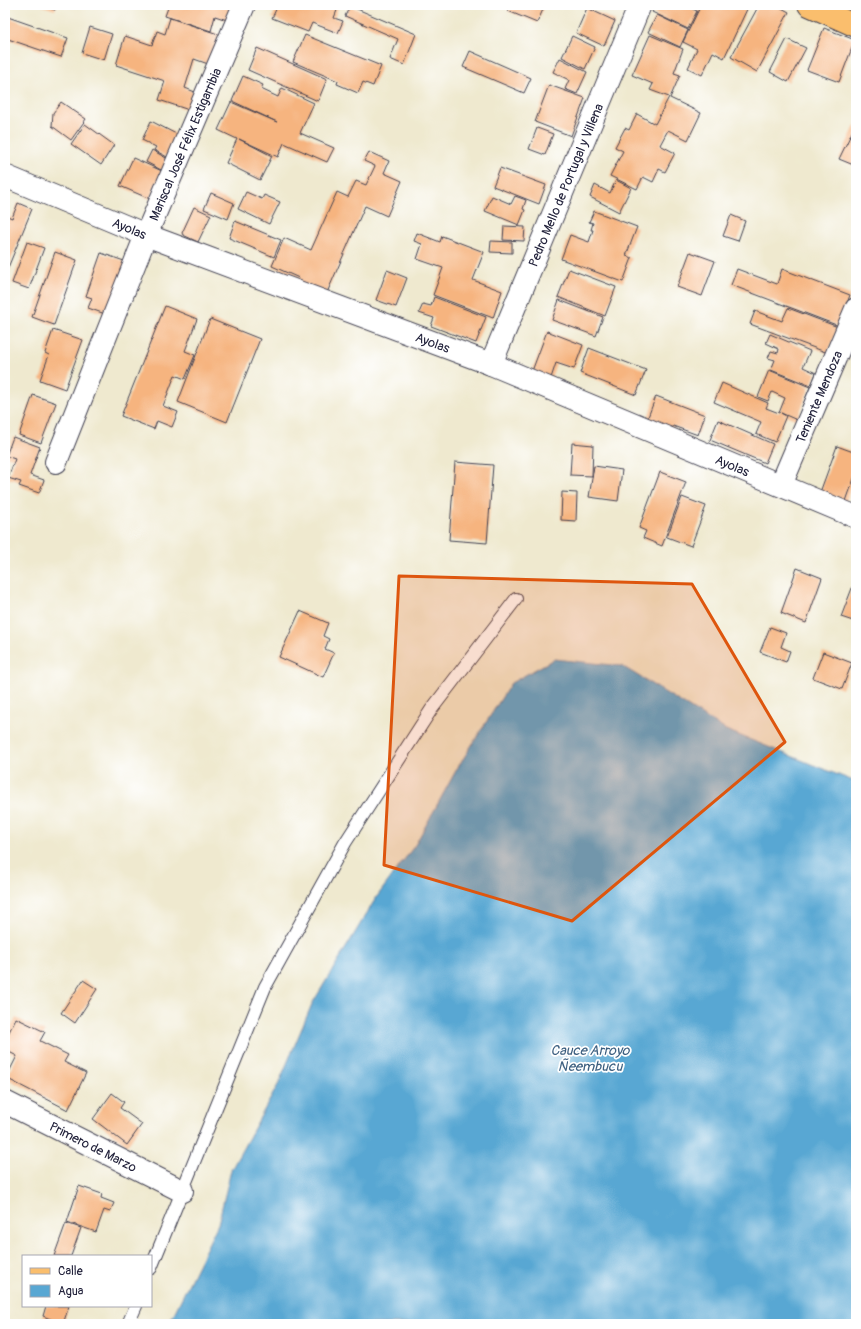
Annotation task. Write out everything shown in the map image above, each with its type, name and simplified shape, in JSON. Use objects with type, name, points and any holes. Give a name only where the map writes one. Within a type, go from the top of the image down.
[{"type":"main road","points":[[809,5],[856,26]]},
{"type":"street","name":"Mariscal José Félix Estigarribia","points":[[56,462],[146,235],[244,5]]},
{"type":"street","name":"Pedro Mello de Portugal y Villena","points":[[491,364],[640,5]]},
{"type":"street","name":"Ayolas","points":[[5,176],[146,235],[491,364],[856,517]]},
{"type":"street","name":"Teniente Mendoza","points":[[781,485],[856,309]]},
{"type":"street","name":"Primero de Marzo","points":[[5,1102],[182,1191]]},
{"type":"lane","points":[[152,1266],[265,987],[344,844],[432,710],[516,599]]},
{"type":"lane","points":[[128,1324],[136,1307]]},
{"type":"highlighted area","points":[[399,576],[692,584],[785,742],[572,921],[384,865]]},
{"type":"water","name":"Cauce Arroyo Ñeembucu","points":[[554,659],[622,666],[726,730],[856,782],[856,1324],[169,1324],[218,1224],[231,1170],[278,1085],[312,1004],[376,898],[415,845],[458,767],[511,683]]},
{"type":"building","points":[[41,5],[56,5],[55,10]]},
{"type":"building","points":[[169,5],[232,5],[227,20],[215,16],[211,31],[165,16]]},
{"type":"building","points":[[278,5],[339,5],[334,18],[343,21],[338,33],[312,23],[308,32],[272,18]]},
{"type":"building","points":[[511,5],[545,5],[537,23],[508,11]]},
{"type":"building","points":[[656,5],[684,5],[697,11],[688,29],[652,12]]},
{"type":"building","points":[[701,5],[749,5],[724,58],[713,52],[702,75],[688,68],[697,49],[683,42]]},
{"type":"building","points":[[759,5],[776,5],[789,12],[757,72],[731,57]]},
{"type":"building","points":[[350,6],[416,34],[404,65],[390,59],[398,39],[345,16]]},
{"type":"building","points":[[587,8],[615,21],[604,46],[576,33]]},
{"type":"building","points":[[657,15],[688,30],[680,47],[648,32]]},
{"type":"building","points":[[5,16],[68,38],[61,57],[5,38]]},
{"type":"building","points":[[170,18],[221,35],[211,65],[194,59],[185,88],[195,92],[189,110],[159,100],[165,81],[116,65],[125,36],[152,45],[157,31],[165,34]]},
{"type":"building","points":[[90,27],[112,34],[104,60],[82,53]]},
{"type":"building","points":[[824,28],[855,40],[839,82],[807,70]]},
{"type":"building","points":[[305,35],[381,66],[373,86],[363,82],[358,93],[337,84],[338,81],[293,62]]},
{"type":"building","points":[[650,35],[683,49],[674,73],[680,75],[670,98],[701,113],[688,140],[668,130],[660,145],[675,153],[665,172],[659,169],[653,182],[643,177],[637,189],[610,176],[623,151],[615,147],[625,128],[629,130],[637,114],[655,124],[669,97],[650,90],[653,84],[632,75]]},
{"type":"building","points":[[572,36],[595,47],[585,69],[562,57]]},
{"type":"building","points":[[787,39],[806,48],[788,82],[770,72]]},
{"type":"building","points":[[257,48],[327,79],[318,101],[248,70]]},
{"type":"building","points":[[470,51],[531,78],[524,93],[463,67]]},
{"type":"building","points":[[560,58],[587,72],[577,94],[565,89],[569,80],[553,72]]},
{"type":"building","points":[[243,76],[263,85],[261,89],[278,97],[282,88],[314,103],[300,133],[334,148],[327,162],[284,143],[278,157],[239,139],[272,156],[260,180],[226,163],[237,139],[218,130],[231,102],[277,122],[232,101]]},
{"type":"building","points":[[549,85],[585,98],[571,136],[535,122]]},
{"type":"building","points":[[61,102],[86,119],[71,140],[52,126],[53,113]]},
{"type":"building","points":[[151,121],[180,136],[169,158],[154,150],[156,147],[142,140]]},
{"type":"building","points":[[85,124],[114,145],[101,165],[71,144]]},
{"type":"building","points":[[856,124],[856,166],[839,159]]},
{"type":"building","points":[[537,128],[553,134],[545,155],[529,149]]},
{"type":"building","points":[[152,150],[168,159],[163,171],[146,162]]},
{"type":"building","points":[[369,152],[389,161],[384,173],[402,181],[387,216],[365,206],[326,295],[297,282],[299,278],[272,266],[284,238],[311,250],[337,192],[348,197],[356,181],[366,185],[375,166],[364,161]]},
{"type":"building","points":[[133,158],[162,171],[150,199],[120,186]]},
{"type":"building","points":[[500,168],[546,185],[539,204],[493,186]]},
{"type":"building","points":[[616,180],[631,188],[619,212],[590,197],[595,185],[610,193]]},
{"type":"building","points":[[246,192],[262,199],[264,195],[280,202],[269,224],[238,209]]},
{"type":"building","points":[[211,193],[234,203],[228,219],[204,209]]},
{"type":"building","points":[[492,196],[511,204],[515,196],[526,200],[523,209],[525,210],[519,225],[485,211]]},
{"type":"building","points":[[18,203],[32,209],[5,275],[5,215],[12,218]]},
{"type":"building","points":[[194,207],[211,215],[198,242],[183,235],[182,233]]},
{"type":"building","points":[[594,211],[637,227],[626,256],[632,258],[623,282],[561,259],[570,235],[589,242],[593,230],[591,230],[593,223],[589,222]]},
{"type":"building","points":[[731,215],[745,221],[738,241],[723,236]]},
{"type":"building","points":[[235,221],[281,240],[274,257],[229,238]]},
{"type":"building","points":[[504,226],[525,227],[524,241],[503,240]]},
{"type":"building","points":[[417,233],[440,242],[442,236],[484,252],[473,280],[502,291],[493,318],[433,295],[443,268],[417,259],[422,244],[414,241]]},
{"type":"building","points":[[491,241],[512,242],[512,253],[490,252]]},
{"type":"building","points":[[27,242],[44,248],[29,289],[12,283]]},
{"type":"building","points":[[55,252],[77,260],[54,325],[32,317]]},
{"type":"building","points":[[690,252],[715,261],[702,296],[677,287]]},
{"type":"building","points":[[101,253],[127,262],[108,315],[88,308],[92,298],[86,296]]},
{"type":"building","points":[[569,269],[616,287],[605,316],[558,297]]},
{"type":"building","points":[[737,269],[777,284],[782,269],[850,295],[839,326],[731,285]]},
{"type":"building","points":[[387,270],[407,278],[396,307],[376,300]]},
{"type":"building","points":[[434,297],[486,317],[476,343],[431,326],[434,318],[419,313],[423,304],[431,306]]},
{"type":"building","points":[[559,300],[603,317],[596,336],[552,320]]},
{"type":"building","points":[[165,306],[197,319],[185,351],[195,355],[185,379],[175,375],[163,406],[178,412],[172,427],[157,421],[154,429],[121,416]]},
{"type":"building","points":[[788,308],[838,327],[828,353],[750,324],[755,311],[782,321]]},
{"type":"building","points":[[210,319],[260,339],[227,422],[178,402]]},
{"type":"building","points":[[53,330],[83,340],[65,389],[40,380],[49,355],[45,353]]},
{"type":"building","points":[[547,331],[583,345],[574,369],[556,363],[551,378],[532,371]]},
{"type":"building","points":[[770,334],[810,351],[803,367],[816,373],[811,386],[771,370],[775,360],[768,358],[771,351],[778,353],[779,349],[766,343]]},
{"type":"building","points":[[589,348],[646,370],[636,395],[580,373]]},
{"type":"building","points":[[769,370],[810,387],[797,420],[781,413],[786,416],[775,442],[756,434],[761,422],[714,402],[722,383],[768,403],[766,408],[779,413],[785,398],[772,392],[768,401],[758,397]]},
{"type":"building","points":[[33,395],[56,403],[41,443],[19,435]]},
{"type":"building","points":[[656,396],[705,415],[698,435],[673,426],[669,435],[645,425]]},
{"type":"building","points":[[718,420],[773,444],[765,463],[710,440]]},
{"type":"building","points":[[13,437],[40,447],[30,475],[44,480],[39,493],[19,486],[21,482],[8,478],[15,459],[6,456]]},
{"type":"building","points":[[572,443],[593,445],[592,476],[570,475]]},
{"type":"building","points":[[837,446],[856,453],[856,473],[845,504],[819,495]]},
{"type":"building","points":[[455,462],[493,465],[487,543],[449,540]]},
{"type":"building","points":[[594,466],[622,470],[618,501],[589,497]]},
{"type":"building","points":[[660,472],[686,482],[662,546],[643,538],[646,531],[639,528]]},
{"type":"building","points":[[562,492],[577,493],[576,521],[561,520]]},
{"type":"building","points":[[682,497],[706,506],[691,546],[667,537]]},
{"type":"building","points":[[797,568],[822,578],[806,623],[781,613]]},
{"type":"building","points":[[854,583],[856,584],[856,622],[841,617]]},
{"type":"building","points":[[300,611],[328,623],[323,636],[329,639],[325,649],[334,653],[323,677],[279,657]]},
{"type":"building","points":[[770,627],[786,633],[781,647],[790,651],[786,662],[760,652]]},
{"type":"building","points":[[823,652],[852,663],[842,689],[813,678]]},
{"type":"building","points":[[83,980],[97,989],[75,1023],[61,1013]]},
{"type":"building","points":[[16,1018],[45,1032],[40,1041],[68,1055],[64,1062],[86,1073],[68,1110],[6,1078],[17,1056],[5,1050],[5,1040]]},
{"type":"building","points":[[112,1093],[124,1102],[120,1108],[142,1124],[127,1145],[93,1119]]},
{"type":"building","points":[[79,1186],[102,1194],[101,1198],[114,1203],[110,1212],[104,1210],[96,1232],[67,1222]]},
{"type":"building","points":[[66,1223],[81,1228],[71,1255],[54,1255]]},
{"type":"building","points":[[46,1307],[69,1307],[63,1324],[43,1316]]}]
